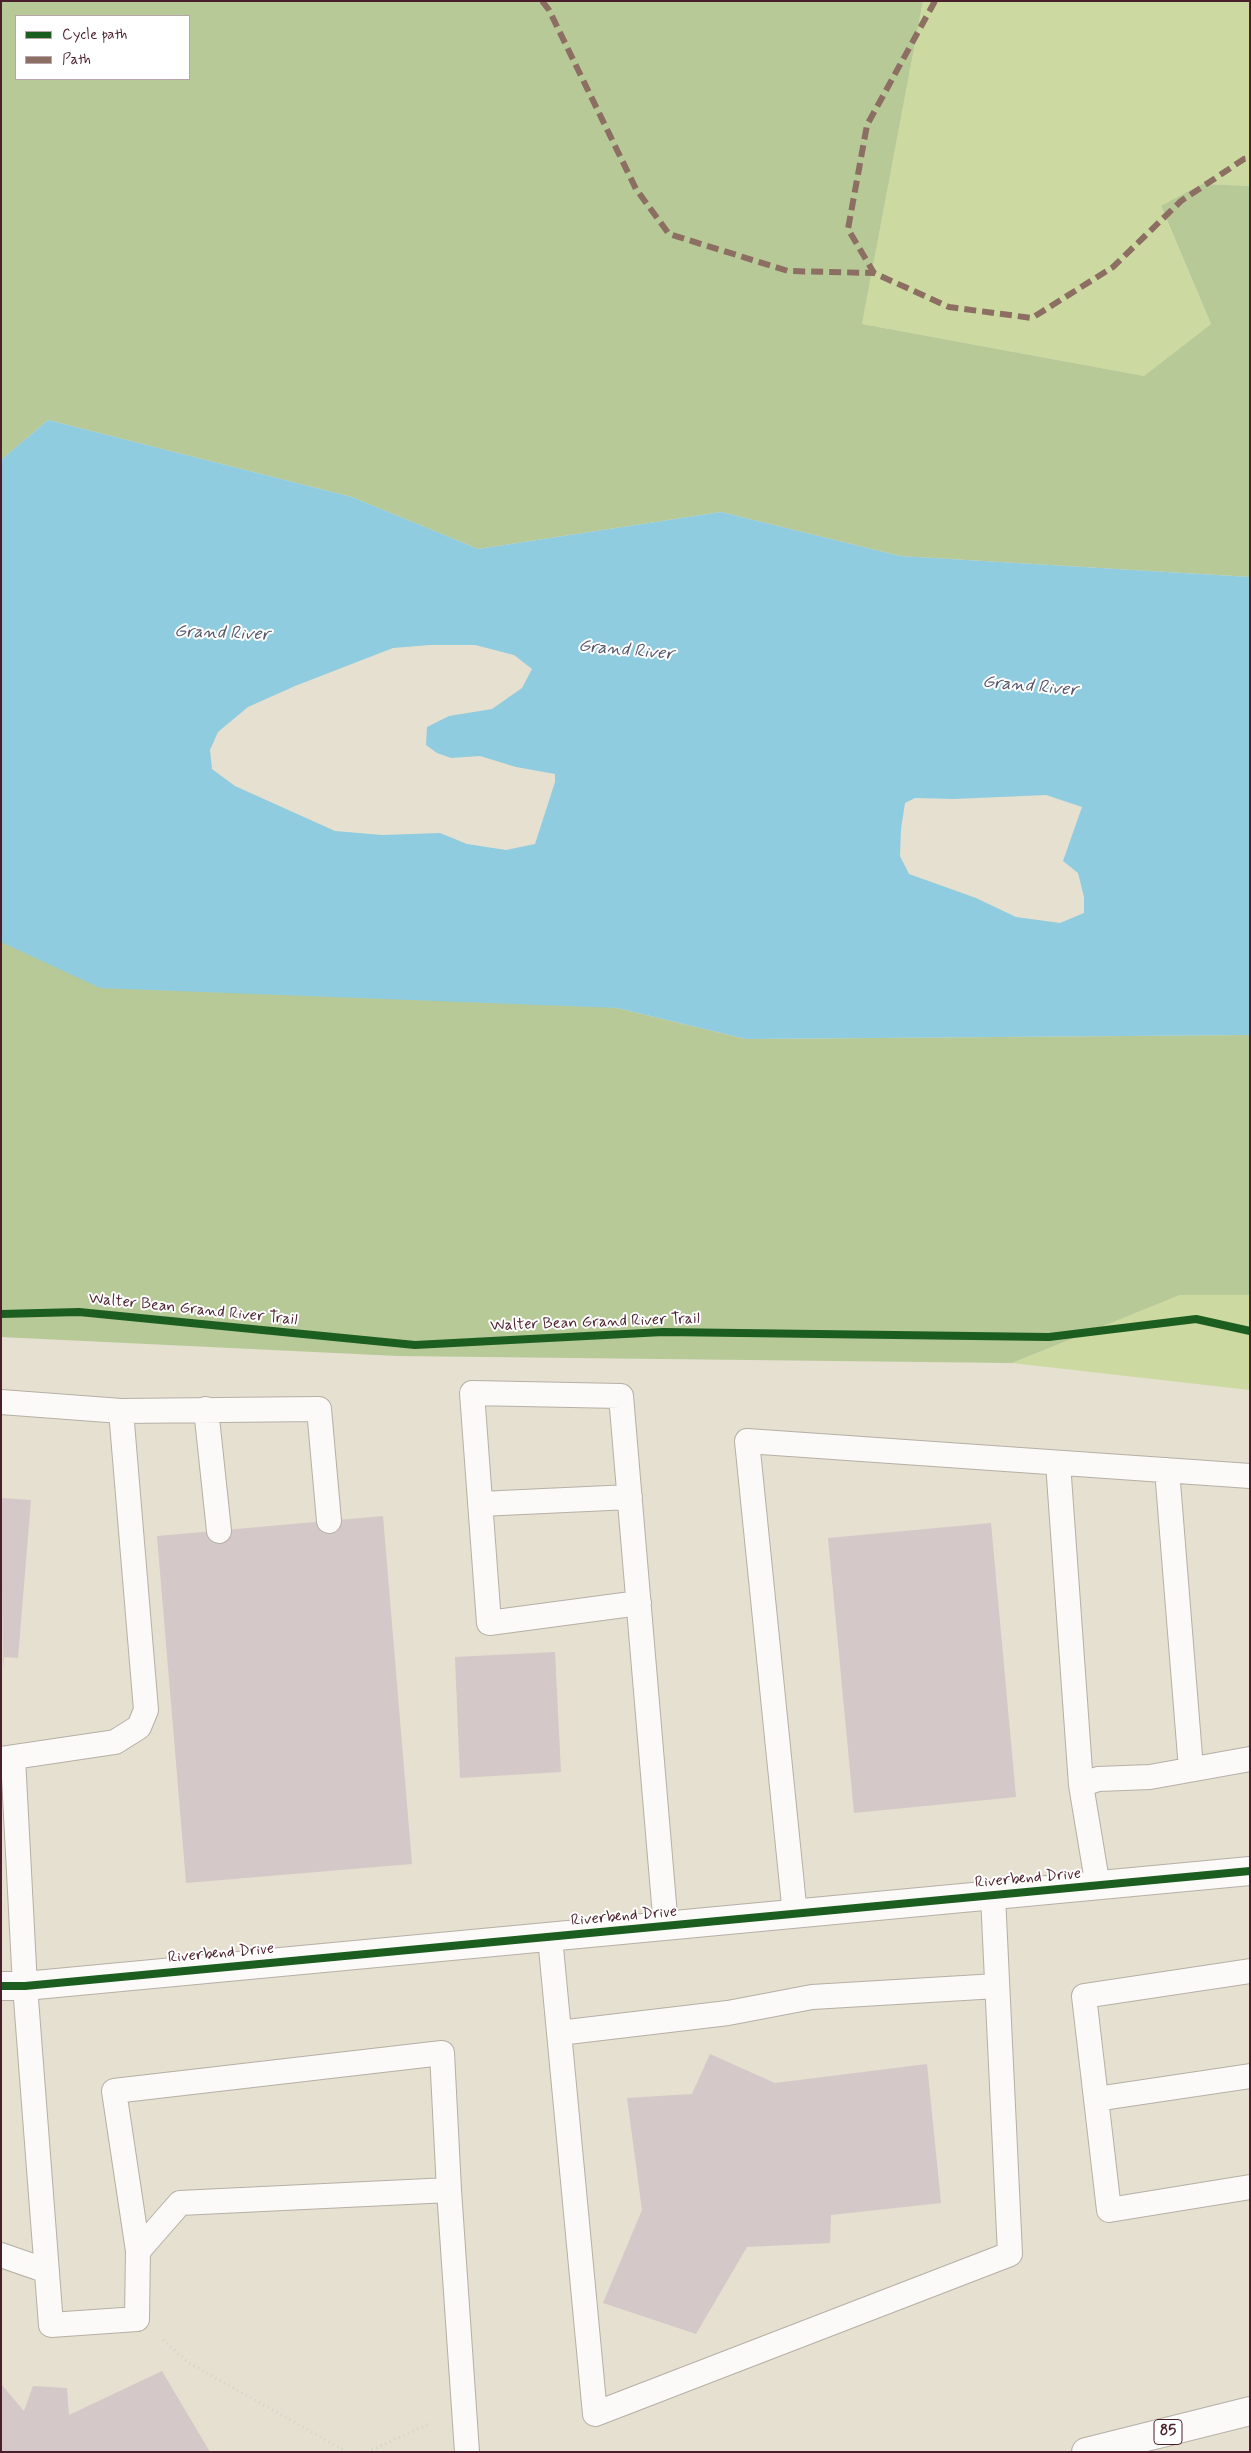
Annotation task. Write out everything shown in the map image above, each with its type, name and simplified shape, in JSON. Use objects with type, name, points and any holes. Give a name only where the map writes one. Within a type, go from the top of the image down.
[{"type":"main road","name":"Riverbend Drive","points":[[13,1986],[1250,1872]]},
{"type":"main road","name":"85","points":[[1086,2452],[1250,2411]]},
{"type":"lane","points":[[639,1603],[490,1623],[472,1393],[621,1396],[639,1603],[666,1927]]},
{"type":"lane","points":[[1,1402],[121,1411],[319,1409],[329,1521]]},
{"type":"lane","points":[[206,1410],[219,1531]]},
{"type":"lane","points":[[121,1411],[146,1710],[139,1727],[115,1742],[7,1758],[13,1986],[47,2271],[51,2325],[137,2319],[138,2251],[114,2091],[442,2053],[449,2190],[467,2452]]},
{"type":"lane","points":[[795,1914],[747,1441],[1250,1476]]},
{"type":"lane","points":[[1058,1463],[1081,1785],[1098,1887]]},
{"type":"lane","points":[[1167,1470],[1191,1769]]},
{"type":"lane","points":[[480,1504],[630,1497]]},
{"type":"lane","points":[[1081,1785],[1098,1779],[1150,1777],[1250,1759]]},
{"type":"lane","points":[[550,1938],[594,2414],[1010,2254],[993,1896]]},
{"type":"lane","points":[[1250,1971],[1084,1996],[1109,2210],[1250,2187]]},
{"type":"lane","points":[[559,2033],[728,2013],[812,1998],[997,1986]]},
{"type":"lane","points":[[1096,2099],[1250,2076]]},
{"type":"lane","points":[[138,2251],[180,2203],[449,2190]]},
{"type":"lane","points":[[1,2255],[47,2271]]},
{"type":"path","points":[[137,2319],[189,2364],[347,2452]]},
{"type":"path","points":[[367,2452],[464,2410]]},
{"type":"green space","points":[[1,1],[923,1],[862,324],[1144,376],[1211,324],[1161,206],[1202,184],[1250,186],[1250,577],[900,556],[721,512],[478,549],[352,497],[48,420],[1,460]]},
{"type":"green space","points":[[923,1],[1250,1],[1250,186],[1202,184],[1161,207],[1211,324],[1144,376],[862,324]]},
{"type":"green space","points":[[1,942],[617,1008],[746,1039],[1250,1035],[1250,1295],[1180,1295],[1012,1363],[398,1356],[1,1337]]},
{"type":"green space","points":[[1180,1295],[1250,1295],[1250,1390],[1012,1363]]},
{"type":"water","name":"Grand River","points":[[48,420],[352,497],[478,549],[721,512],[900,556],[1250,577],[1250,1035],[746,1039],[617,1008],[100,988],[1,942],[1,460]],"holes":[[[430,645],[475,645],[514,655],[532,669],[522,688],[492,709],[449,716],[427,727],[426,745],[437,753],[451,758],[480,756],[516,767],[555,774],[555,782],[535,844],[506,850],[467,844],[440,833],[382,835],[335,831],[235,786],[212,769],[210,750],[218,732],[248,707],[295,686],[393,648]],[[1046,795],[1082,807],[1063,861],[1078,873],[1084,897],[1084,913],[1060,923],[1016,917],[976,898],[909,874],[900,856],[901,829],[905,803],[915,798],[954,799]]]},
{"type":"building","points":[[1,1498],[31,1500],[18,1658],[4,1657],[3,1670]]},
{"type":"building","points":[[383,1516],[412,1864],[186,1883],[157,1536]]},
{"type":"building","points":[[991,1523],[1016,1797],[854,1813],[828,1538]]},
{"type":"building","points":[[555,1652],[561,1772],[460,1778],[455,1657]]},
{"type":"building","points":[[710,2054],[775,2083],[927,2064],[941,2203],[831,2215],[830,2243],[747,2247],[696,2334],[603,2303],[642,2210],[627,2098],[692,2094]]},
{"type":"building","points":[[162,2371],[210,2452],[1,2452],[1,2384],[24,2411],[33,2386],[67,2388],[69,2415]]},
{"type":"marked path","points":[[542,1],[549,10],[636,189],[669,234],[788,271],[874,273]]},
{"type":"marked path","points":[[935,1],[867,125],[848,229],[874,273],[949,307],[1032,318],[1113,267],[1181,201],[1244,159],[1250,158]]},
{"type":"cycle path","name":"Walter Bean Grand River Trail","points":[[1,1314],[79,1312],[415,1345],[663,1332],[1049,1337],[1196,1319],[1250,1331]]},
{"type":"cycle path","points":[[1,1986],[25,1986],[1250,1871]]}]
